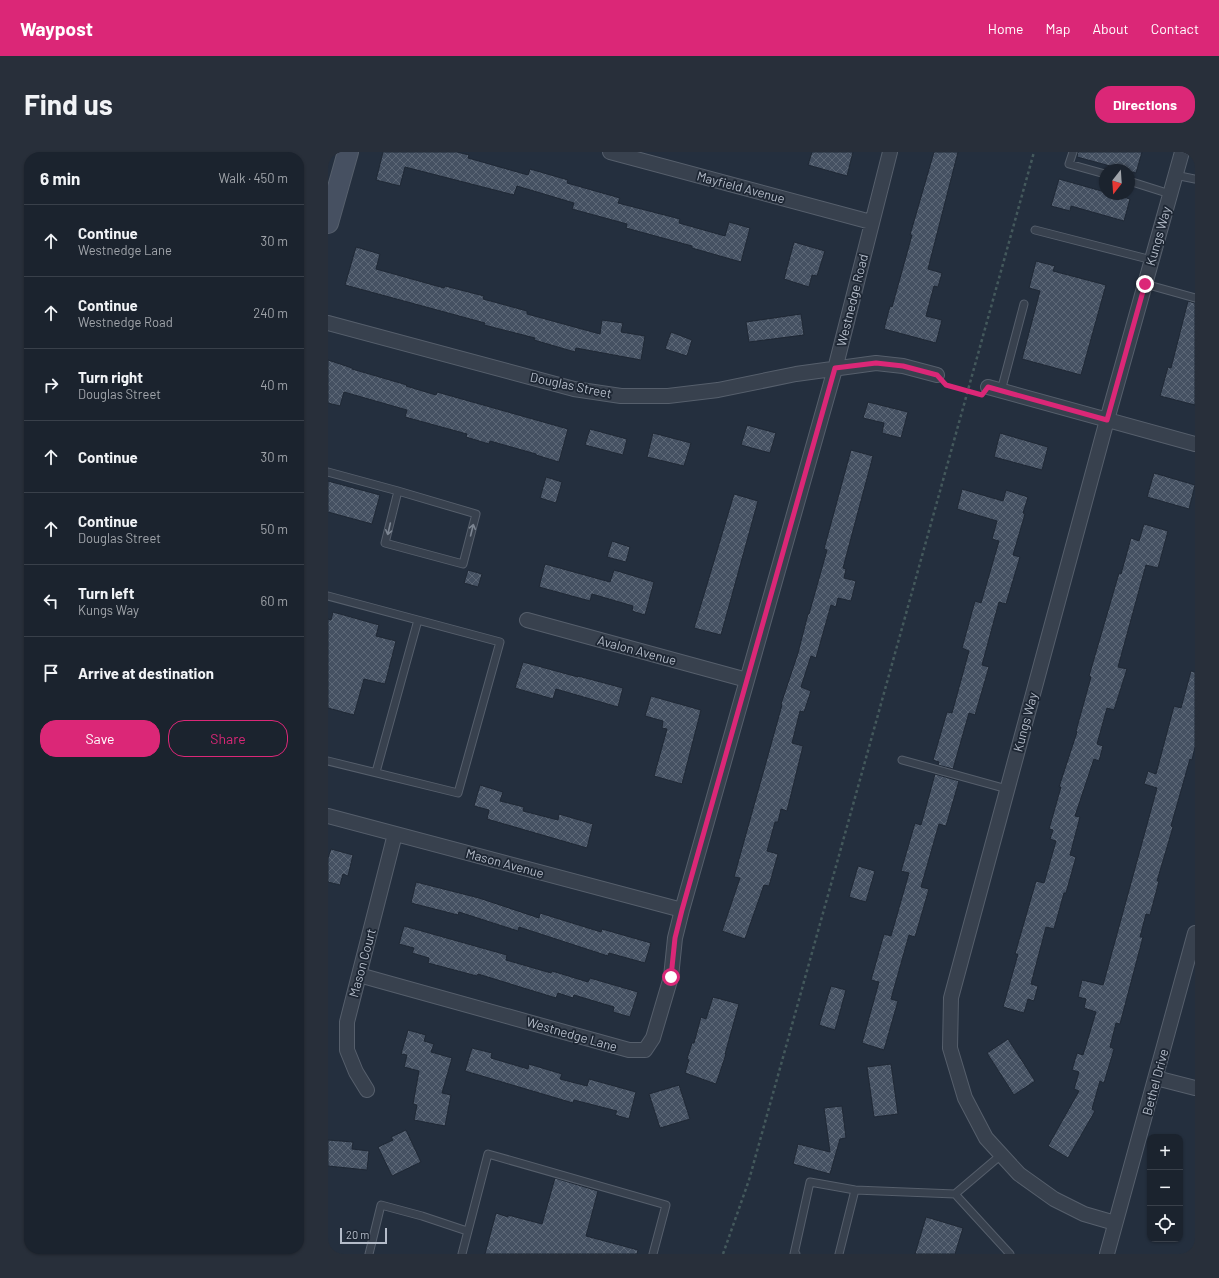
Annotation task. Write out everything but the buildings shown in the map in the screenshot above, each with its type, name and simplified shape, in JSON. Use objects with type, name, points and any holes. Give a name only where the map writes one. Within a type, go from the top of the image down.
[{"type":"street","points":[[328,223],[348,152]]},
{"type":"street","name":"Mayfield Avenue","points":[[610,152],[871,222]]},
{"type":"street","name":"Westnedge Road","points":[[682,910],[835,368],[890,152]]},
{"type":"street","name":"Kungs Way","points":[[1115,1223],[1084,1214],[1054,1199],[1019,1174],[986,1138],[965,1098],[950,1048],[952,998],[1107,420],[1182,152]]},
{"type":"street","name":"Douglas Street","points":[[328,323],[574,388],[621,396],[668,396],[718,390],[796,374],[876,363],[903,366],[937,375]]},
{"type":"street","points":[[995,389],[1195,444]]},
{"type":"street","name":"Avalon Avenue","points":[[527,620],[747,680]]},
{"type":"street","name":"Mason Avenue","points":[[328,816],[682,910]]},
{"type":"street","name":"Mason Court","points":[[367,1090],[356,1072],[347,1050],[346,1022],[395,834]]},
{"type":"street","name":"Westnedge Lane","points":[[359,975],[629,1050],[645,1050],[654,1038],[671,977],[675,938],[682,910]]},
{"type":"street","name":"Bethel Drive","points":[[1107,1254],[1195,934]]},
{"type":"street","points":[[1156,1078],[1195,1088]]},
{"type":"lane","points":[[1073,152],[1069,164],[1099,172]]},
{"type":"lane","points":[[1175,175],[1195,179]]},
{"type":"lane","points":[[1135,184],[1170,194]]},
{"type":"lane","points":[[1035,230],[1152,260]]},
{"type":"lane","points":[[1145,284],[1195,298]]},
{"type":"lane","points":[[995,389],[1024,304]]},
{"type":"lane","points":[[328,472],[398,491],[476,514],[463,564],[385,543],[398,491]]},
{"type":"lane","points":[[328,596],[500,642],[458,792],[328,761]]},
{"type":"lane","points":[[376,772],[418,620]]},
{"type":"lane","points":[[902,760],[1007,789]]},
{"type":"lane","points":[[462,1254],[488,1154],[666,1205],[653,1254]]},
{"type":"lane","points":[[796,1254],[794,1254],[810,1182],[855,1190],[955,1194],[1001,1155]]},
{"type":"lane","points":[[839,1254],[855,1190]]},
{"type":"lane","points":[[955,1194],[1010,1254]]},
{"type":"lane","points":[[369,1254],[381,1205],[422,1216],[468,1231]]},
{"type":"path","points":[[723,1254],[751,1172],[1034,152]]},
{"type":"path","points":[[937,375],[946,385],[982,395],[995,389]]},
{"type":"route","points":[[671,977],[675,938],[682,910],[835,368],[876,363],[903,366],[937,375],[946,385],[982,395],[988,387],[1107,420],[1145,284]]}]
